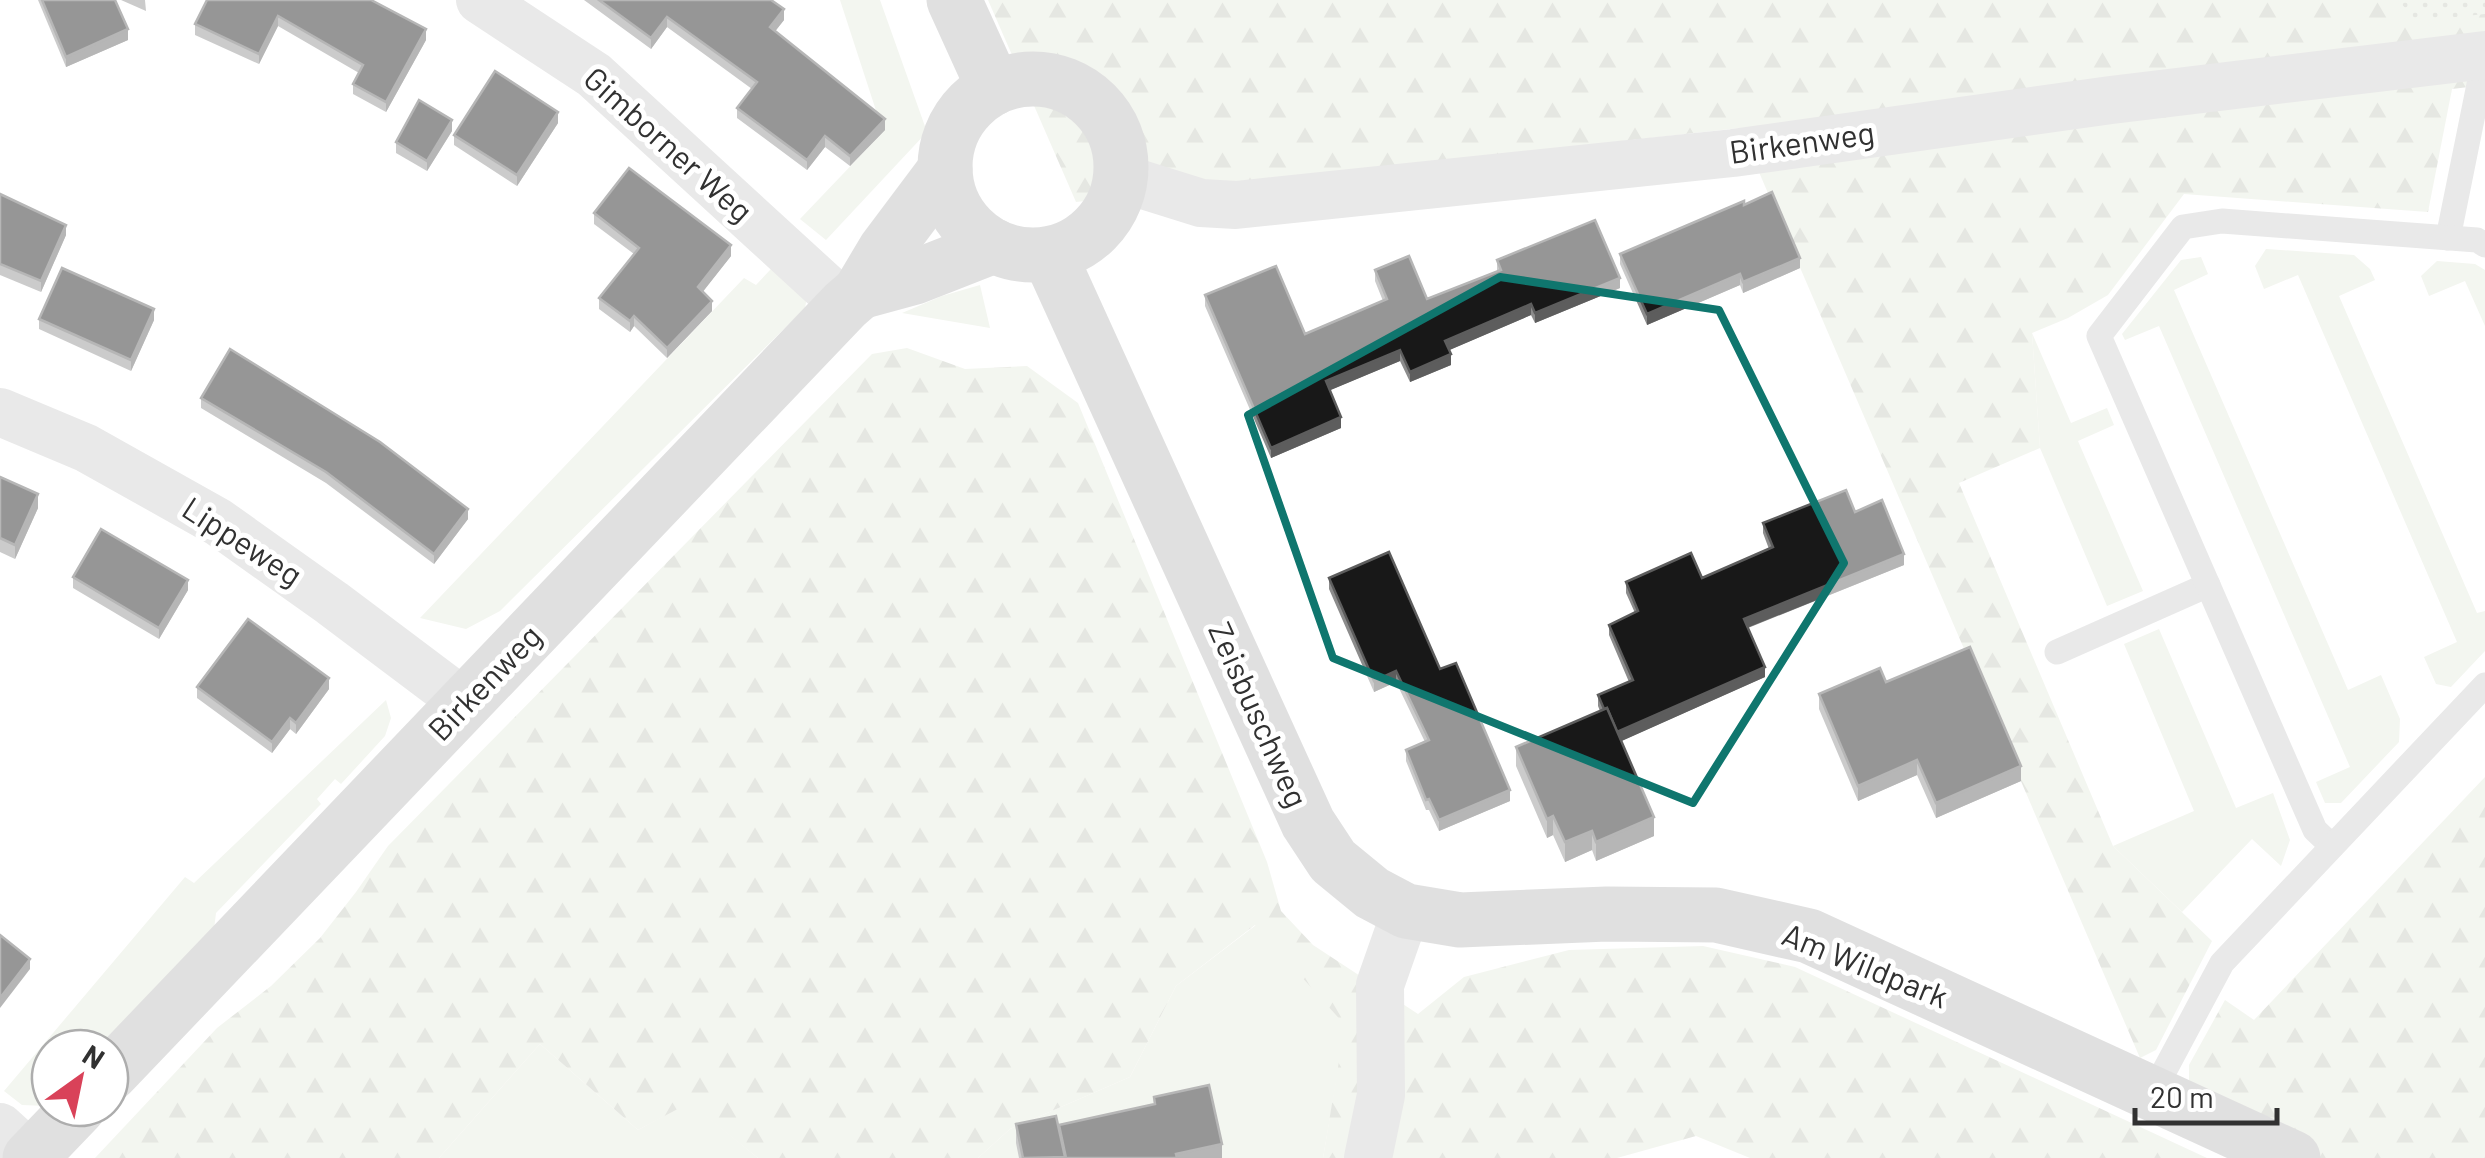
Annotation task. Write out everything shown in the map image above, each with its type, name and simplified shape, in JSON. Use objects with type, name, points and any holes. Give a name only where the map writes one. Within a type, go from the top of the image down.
[{"type":"street","name":"Gimborner Weg","points":[[480,0],[594,76],[853,298]]},
{"type":"street","points":[[954,0],[994,88]]},
{"type":"street","name":"Birkenweg","points":[[1121,178],[1201,203],[1236,205],[1733,152],[2111,100],[2485,56]]},
{"type":"street","points":[[1040,79],[1063,84],[1085,95],[1114,132],[1121,178],[1113,205],[1097,228],[1075,244],[1049,254],[1021,254],[994,246],[959,214],[945,170],[948,145],[973,102],[994,88],[1016,80],[1040,79]]},
{"type":"street","name":"Birkenweg","points":[[130,1053],[853,298],[945,170]]},
{"type":"street","points":[[853,298],[994,246]]},
{"type":"street","name":"Zeisbuschweg","points":[[1049,254],[1308,823],[1333,861],[1372,893],[1406,911]]},
{"type":"street","name":"Lippeweg","points":[[0,412],[86,448],[218,522],[465,704]]},
{"type":"street","points":[[1368,1158],[1381,1095],[1380,985],[1406,911]]},
{"type":"street","name":"Am Wildpark","points":[[1406,911],[1460,920],[1716,914],[1809,936],[2293,1158]]},
{"type":"street","points":[[21,1147],[49,1128]]},
{"type":"lane","points":[[2448,238],[2485,56]]},
{"type":"lane","points":[[2332,846],[2315,830],[2098,336],[2183,227],[2222,220],[2477,240],[2485,244]]},
{"type":"lane","points":[[2057,652],[2208,585]]},
{"type":"lane","points":[[2152,1094],[2222,964],[2485,685]]},
{"type":"highlighted area","points":[[1500,277],[1719,310],[1844,563],[1693,803],[1333,658],[1248,415]]},
{"type":"green space","points":[[840,0],[880,0],[927,132],[826,240],[800,219],[883,132]]},
{"type":"green space","points":[[988,0],[2485,0],[2485,85],[2452,89],[2428,212],[2184,194],[2108,295],[2032,333],[2040,448],[1959,483],[2113,846],[2212,941],[2156,1050],[2140,1058],[1740,128],[1076,202]]},
{"type":"green space","points":[[2398,0],[2485,0],[2485,14],[2417,21]]},
{"type":"green space","points":[[2266,249],[2354,255],[2370,269],[2375,280],[2339,296],[2477,613],[2485,611],[2485,651],[2451,687],[2436,684],[2424,657],[2457,642],[2298,275],[2264,289],[2255,266]]},
{"type":"green space","points":[[786,253],[811,275],[805,308],[500,611],[466,629],[420,618],[744,278],[756,285]]},
{"type":"green space","points":[[2201,257],[2208,274],[2174,290],[2348,690],[2381,675],[2400,719],[2399,742],[2341,803],[2325,803],[2316,782],[2350,767],[2159,326],[2125,340],[2122,334],[2181,260]]},
{"type":"green space","points":[[2437,261],[2475,264],[2485,270],[2485,326],[2465,281],[2429,296],[2421,276]]},
{"type":"green space","points":[[980,285],[990,328],[902,313],[942,296]]},
{"type":"green space","points":[[2032,333],[2071,423],[2107,408],[2114,425],[2078,441],[2143,591],[2107,606],[2040,448]]},
{"type":"green space","points":[[907,348],[965,369],[1027,366],[1078,403],[1267,862],[1281,911],[1313,945],[1418,1014],[1464,977],[1569,950],[1703,946],[1795,967],[2207,1158],[1750,1158],[1696,1136],[1617,1158],[1323,1158],[1345,1025],[1255,925],[1176,986],[1130,1077],[1010,1129],[978,1158],[758,1158],[689,1103],[638,1130],[540,1044],[439,1158],[95,1158],[123,1128],[130,1128],[130,1121],[217,1028],[271,986],[320,938],[388,846],[872,354]]},
{"type":"green space","points":[[2159,629],[2236,808],[2273,793],[2290,840],[2281,866],[2252,839],[2182,912],[2113,846],[2194,811],[2124,644]]},
{"type":"green space","points":[[386,700],[391,718],[385,736],[341,784],[335,779],[317,799],[321,804],[216,913],[213,937],[124,1028],[57,1028],[185,877],[194,883]]},
{"type":"green space","points":[[2485,777],[2485,1158],[2302,1158],[2189,1081],[2189,1065],[2225,1000],[2254,1020]]},
{"type":"green space","points":[[1256,925],[1346,1025],[1323,1158],[978,1158],[1010,1129],[1130,1077],[1176,986]]},
{"type":"green space","points":[[540,1044],[638,1130],[689,1102],[758,1158],[439,1158]]},
{"type":"green space","points":[[30,1060],[30,1105],[22,1105],[4,1091]]},
{"type":"building","points":[[42,0],[115,0],[128,29],[66,57]]},
{"type":"building","points":[[207,0],[371,0],[426,29],[386,102],[353,84],[363,65],[278,16],[259,54],[195,24]]},
{"type":"building","points":[[599,0],[771,0],[784,9],[770,27],[885,119],[850,156],[825,136],[807,160],[737,108],[757,82],[667,17],[651,38]]},
{"type":"building","points":[[495,71],[558,112],[517,175],[454,135]]},
{"type":"building","points":[[419,100],[452,120],[427,161],[396,142]]},
{"type":"building","points":[[629,168],[731,245],[698,287],[712,301],[667,348],[634,316],[630,321],[599,298],[639,248],[594,213]]},
{"type":"building","points":[[1772,192],[1800,258],[1743,282],[1740,274],[1647,314],[1620,254]]},
{"type":"building","points":[[0,194],[66,225],[41,281],[0,264]]},
{"type":"building","points":[[1595,220],[1620,278],[1535,313],[1531,304],[1445,341],[1451,354],[1410,372],[1400,350],[1326,381],[1341,417],[1271,448],[1205,295],[1276,266],[1305,334],[1387,299],[1375,270],[1409,256],[1427,299],[1501,270],[1497,260]]},
{"type":"building","points":[[62,268],[154,309],[131,360],[39,319]]},
{"type":"building","points":[[230,349],[380,442],[468,509],[434,554],[326,472],[201,398]]},
{"type":"building","points":[[0,477],[38,494],[15,545],[0,538]]},
{"type":"building","points":[[1846,490],[1855,512],[1882,500],[1904,554],[1744,619],[1765,667],[1617,732],[1598,695],[1633,680],[1609,625],[1638,611],[1626,582],[1691,553],[1702,578],[1773,547],[1763,523]]},
{"type":"building","points":[[101,529],[188,580],[159,628],[73,577]]},
{"type":"building","points":[[1389,552],[1440,669],[1456,663],[1510,790],[1439,820],[1429,799],[1426,800],[1406,750],[1429,740],[1396,671],[1374,681],[1329,578]]},
{"type":"building","points":[[248,619],[329,678],[296,723],[290,718],[272,742],[197,687]]},
{"type":"building","points":[[1970,647],[2021,766],[1936,803],[1917,760],[1858,786],[1819,694],[1880,668],[1886,682]]},
{"type":"building","points":[[1607,708],[1654,817],[1596,842],[1592,831],[1565,842],[1553,816],[1547,819],[1516,747]]},
{"type":"building","points":[[0,935],[30,959],[0,998]]},
{"type":"building","points":[[1209,1085],[1222,1144],[1176,1154],[1177,1158],[1066,1158],[1059,1125],[1155,1104],[1154,1097]]},
{"type":"building","points":[[1056,1116],[1065,1157],[1023,1158],[1016,1124]]}]
